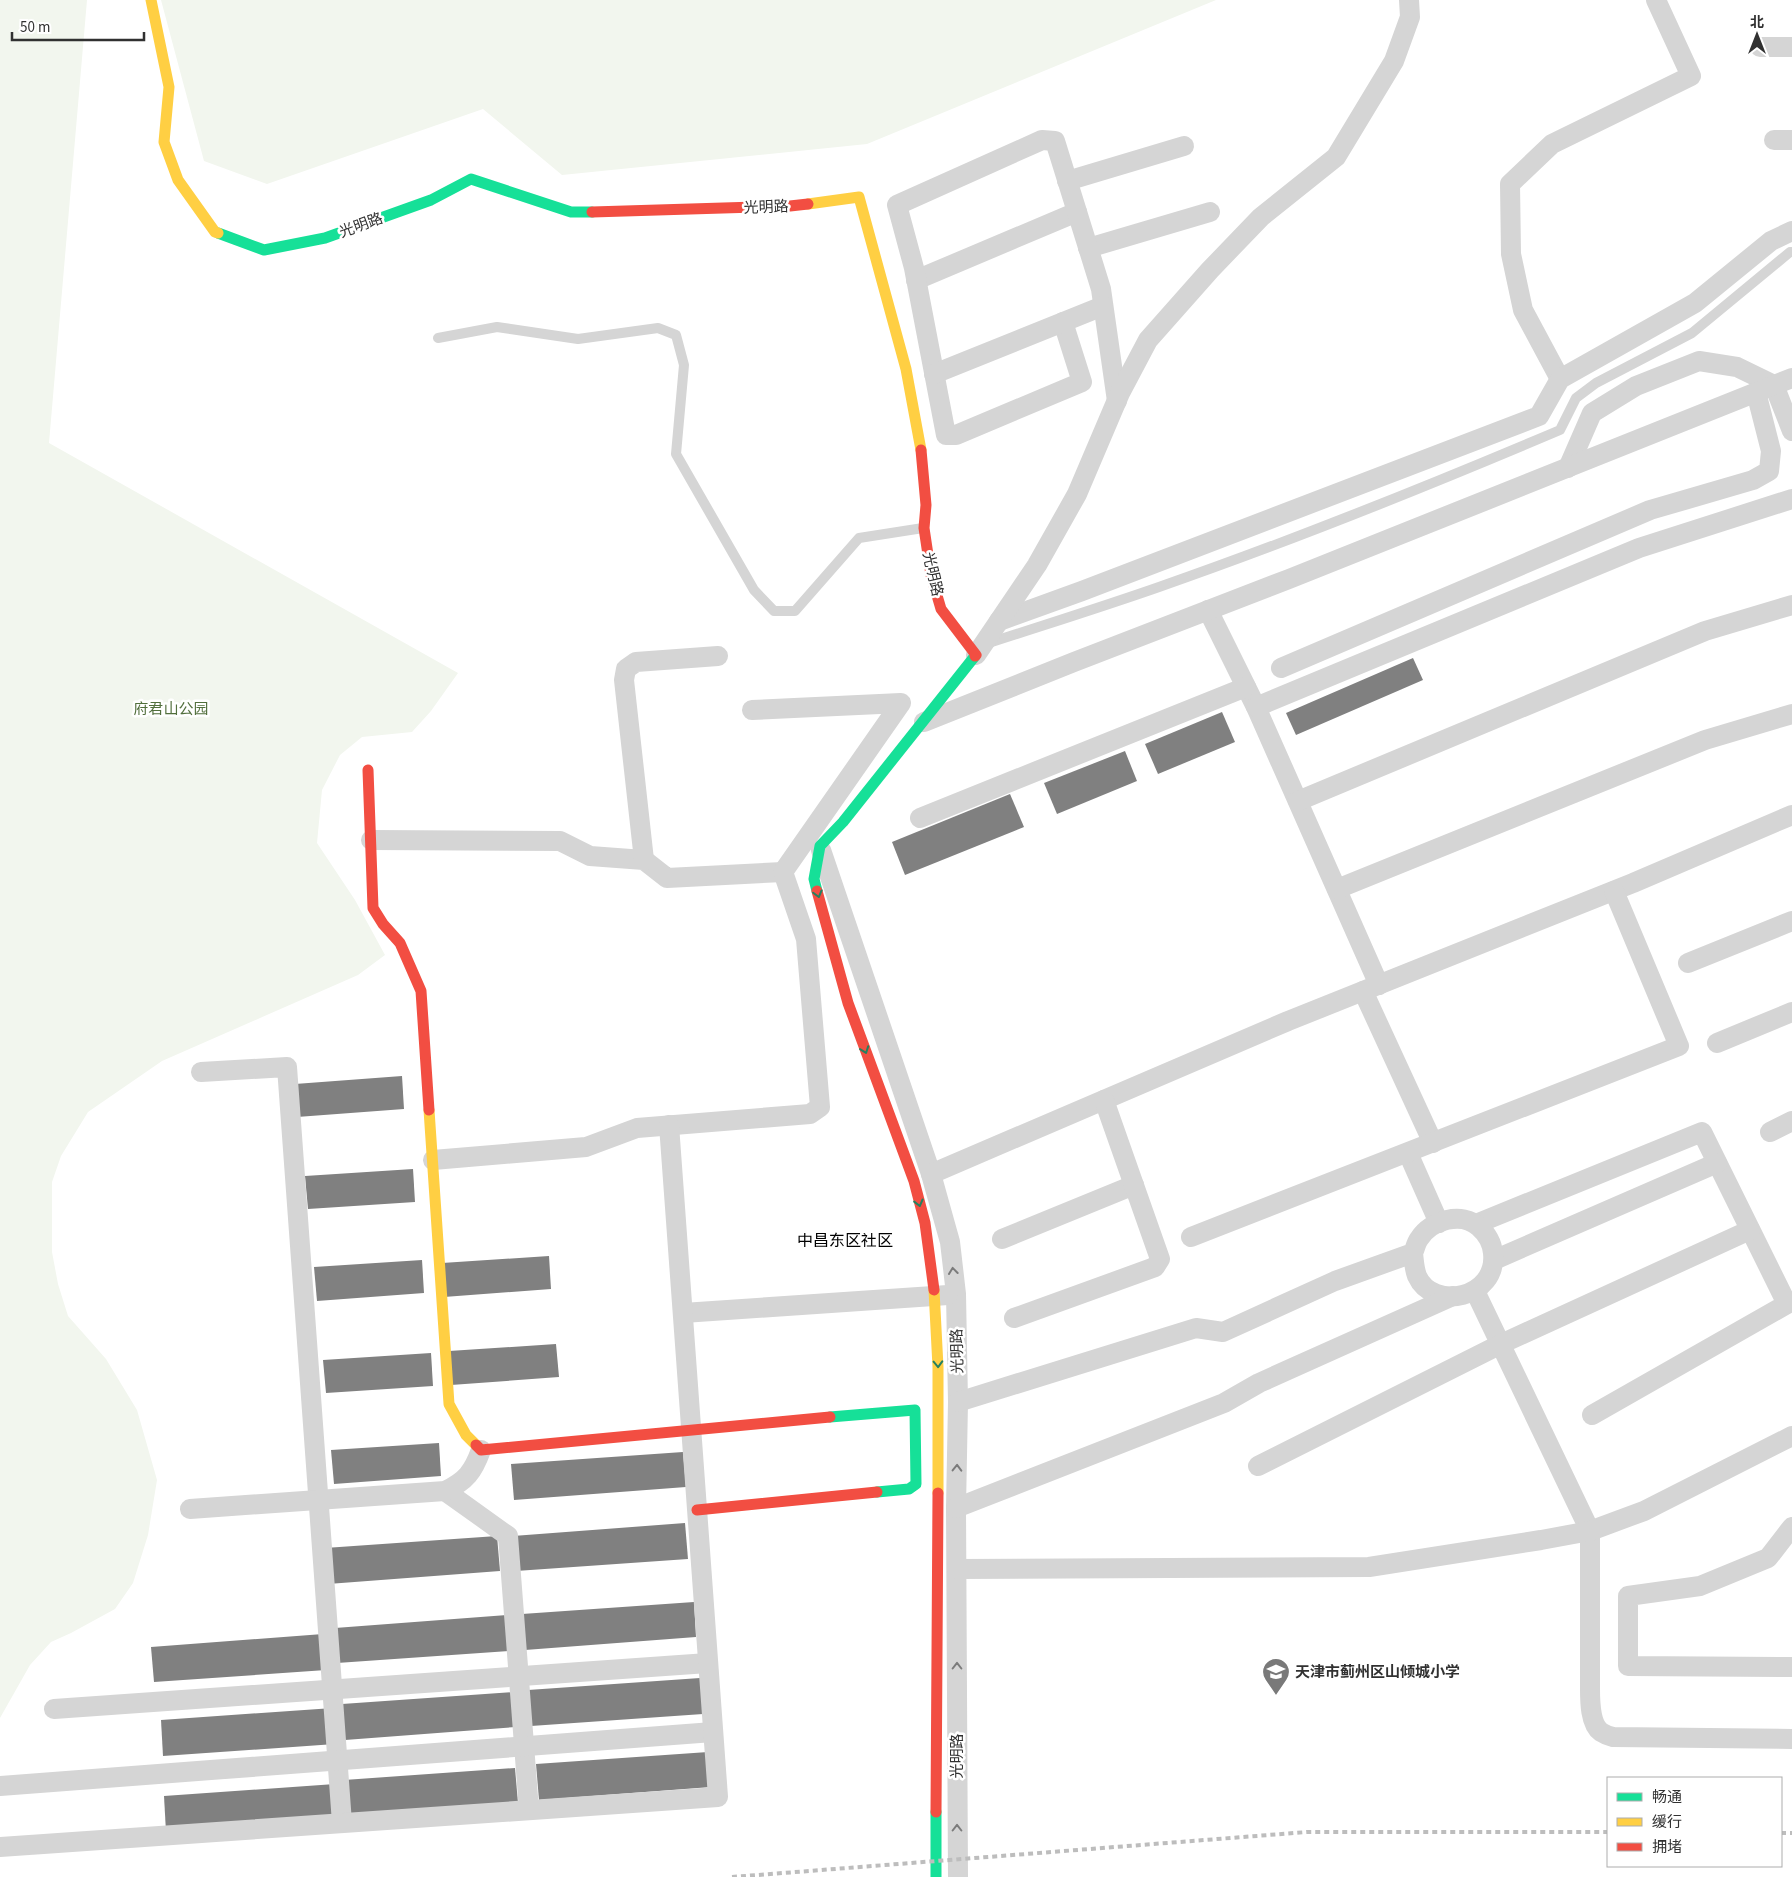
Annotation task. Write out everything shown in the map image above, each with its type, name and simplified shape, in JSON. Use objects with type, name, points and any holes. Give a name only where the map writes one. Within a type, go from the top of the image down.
[{"type":"street","name":"光明路","points":[[150,0],[169,87],[164,142],[178,180],[215,232],[264,250],[325,238],[431,200],[471,179],[571,212],[790,206],[860,197],[906,369],[919,435],[925,480],[926,505],[924,528],[931,574],[942,609],[980,650]]},
{"type":"street","points":[[820,846],[843,822],[980,650],[1037,565],[1077,494],[1117,401],[1148,340],[1210,270],[1261,217],[1336,157],[1394,62],[1410,17],[1409,0]]},
{"type":"street","points":[[1560,378],[1523,310],[1511,254],[1510,184],[1552,144],[1691,76],[1656,0]]},
{"type":"street","points":[[1760,47],[1792,47]]},
{"type":"street","points":[[1063,322],[1082,382],[956,435],[946,435],[916,280],[897,205],[1042,140],[1054,141],[1101,289],[1117,401]]},
{"type":"street","points":[[1067,182],[1184,146]]},
{"type":"street","points":[[916,280],[1077,212]]},
{"type":"street","points":[[1088,248],[1210,212]]},
{"type":"street","points":[[999,621],[1539,416],[1560,378],[1695,303],[1771,241],[1792,231]]},
{"type":"street","points":[[934,374],[1103,306]]},
{"type":"street","points":[[1568,468],[1592,413],[1636,386],[1700,361],[1737,367],[1774,385],[1792,431]]},
{"type":"street","points":[[924,722],[1774,385]]},
{"type":"street","points":[[1281,668],[1650,510],[1753,480],[1769,471],[1774,385]]},
{"type":"street","points":[[1256,707],[1639,548],[1792,498]]},
{"type":"street","points":[[1298,801],[1705,631],[1792,605]]},
{"type":"street","points":[[1208,610],[1256,707],[1337,889],[1371,988],[1433,1143]]},
{"type":"street","points":[[644,860],[624,680],[626,669],[636,662],[718,656]]},
{"type":"street","points":[[920,818],[1246,687]]},
{"type":"street","points":[[752,710],[901,703],[783,872]]},
{"type":"street","points":[[1337,889],[1705,740],[1792,714]]},
{"type":"street","points":[[368,770],[373,908],[383,924],[400,943],[422,991],[449,1404],[466,1435],[481,1450]]},
{"type":"street","points":[[931,1174],[1288,1021],[1614,891],[1792,815]]},
{"type":"street","points":[[371,840],[560,841],[590,856],[644,860],[667,878],[783,872]]},
{"type":"street","name":"光明路","points":[[820,846],[931,1174],[950,1242],[956,1294],[958,1402],[956,1508],[958,1877]]},
{"type":"street","name":"光明路","points":[[820,846],[814,879],[827,932],[848,1003],[914,1181],[930,1251],[935,1295],[938,1367],[936,1877]]},
{"type":"street","points":[[433,1160],[586,1147],[637,1128],[810,1114],[820,1107],[806,939],[783,872]]},
{"type":"street","points":[[1191,1237],[1679,1046],[1614,891]]},
{"type":"street","points":[[1688,963],[1792,921]]},
{"type":"street","points":[[1717,1043],[1792,1012]]},
{"type":"street","points":[[201,1072],[287,1067],[342,1823]]},
{"type":"street","points":[[1014,1318],[1155,1267],[1160,1259],[1104,1100]]},
{"type":"street","points":[[1770,1132],[1792,1121]]},
{"type":"street","points":[[0,1847],[718,1796],[669,1125]]},
{"type":"street","points":[[1476,1224],[1702,1132],[1787,1304],[1592,1415]]},
{"type":"street","points":[[1408,1153],[1439,1223]]},
{"type":"street","points":[[1494,1260],[1717,1163]]},
{"type":"street","points":[[1002,1239],[1134,1185]]},
{"type":"street","points":[[1461,1218],[1476,1224],[1486,1233],[1493,1247],[1494,1264],[1488,1279],[1475,1291],[1458,1296],[1443,1295],[1427,1289],[1418,1278],[1414,1267],[1413,1253],[1419,1239],[1429,1227],[1439,1223],[1461,1218]]},
{"type":"street","points":[[1258,1466],[1501,1344],[1750,1230]]},
{"type":"street","points":[[958,1402],[1196,1328],[1223,1332],[1335,1280],[1413,1253]]},
{"type":"street","points":[[1475,1291],[1590,1532],[1590,1702],[1595,1724],[1601,1732],[1613,1737],[1792,1739]]},
{"type":"street","points":[[684,1313],[956,1294]]},
{"type":"street","points":[[956,1508],[1224,1403],[1259,1383],[1453,1296]]},
{"type":"street","points":[[481,1450],[692,1429],[915,1410],[916,1484],[909,1489],[697,1510]]},
{"type":"street","points":[[957,1569],[1369,1567],[1590,1532],[1644,1511],[1792,1436]]},
{"type":"street","points":[[190,1509],[445,1491],[458,1485],[474,1468],[481,1450]]},
{"type":"street","points":[[445,1491],[508,1536],[529,1810]]},
{"type":"street","points":[[1789,1539],[1768,1558],[1700,1586],[1628,1596],[1628,1666],[1792,1668]]},
{"type":"street","points":[[54,1709],[708,1663]]},
{"type":"street","points":[[0,1786],[713,1732]]},
{"type":"lane","points":[[980,650],[1177,580],[1482,463],[1560,430],[1576,398],[1589,388],[1692,333],[1792,252]]},
{"type":"lane","points":[[438,338],[497,327],[578,339],[658,328],[676,335],[684,365],[676,454],[754,590],[774,610],[794,610],[859,538],[924,528]]},
{"type":"green space","name":"府君山公园","points":[[0,0],[87,0],[49,443],[458,673],[431,711],[412,732],[362,737],[340,755],[322,790],[317,843],[355,900],[385,955],[358,975],[162,1061],[88,1112],[61,1156],[52,1182],[52,1252],[58,1284],[68,1316],[106,1359],[137,1410],[157,1480],[148,1535],[133,1583],[115,1609],[51,1642],[30,1665],[0,1718]]},
{"type":"green space","points":[[161,0],[1216,0],[867,144],[562,175],[483,109],[267,184],[204,161]]},
{"type":"building","points":[[1413,658],[1423,680],[1296,735],[1286,713]]},
{"type":"building","points":[[1222,712],[1235,742],[1158,774],[1145,744]]},
{"type":"building","points":[[1125,751],[1137,781],[1057,814],[1044,783]]},
{"type":"building","points":[[1010,794],[1024,827],[905,875],[892,842]]},
{"type":"building","points":[[402,1076],[404,1109],[297,1117],[295,1084]]},
{"type":"building","points":[[413,1169],[415,1202],[308,1209],[305,1176]]},
{"type":"building","points":[[549,1256],[551,1289],[444,1297],[442,1263]]},
{"type":"building","points":[[422,1260],[424,1293],[317,1301],[314,1267]]},
{"type":"building","points":[[556,1344],[559,1377],[451,1385],[449,1351]]},
{"type":"building","points":[[431,1353],[433,1386],[326,1393],[323,1360]]},
{"type":"building","points":[[439,1443],[441,1476],[334,1484],[331,1450]]},
{"type":"building","points":[[683,1452],[686,1487],[514,1500],[511,1464]]},
{"type":"building","points":[[685,1523],[688,1559],[516,1571],[513,1536]]},
{"type":"building","points":[[497,1536],[500,1571],[328,1584],[325,1548]]},
{"type":"building","points":[[694,1602],[696,1637],[525,1650],[522,1614]]},
{"type":"building","points":[[507,1615],[509,1651],[337,1663],[335,1628]]},
{"type":"building","points":[[323,1634],[326,1670],[154,1682],[151,1647]]},
{"type":"building","points":[[700,1678],[703,1714],[531,1726],[528,1690]]},
{"type":"building","points":[[514,1692],[516,1727],[345,1740],[342,1704]]},
{"type":"building","points":[[333,1708],[335,1744],[163,1756],[161,1720]]},
{"type":"building","points":[[708,1752],[711,1787],[539,1800],[536,1764]]},
{"type":"building","points":[[515,1768],[518,1803],[346,1815],[344,1780]]},
{"type":"building","points":[[335,1784],[338,1819],[166,1832],[164,1796]]},
{"type":"railway","points":[[732,1877],[1307,1832],[1607,1832]]},
{"type":"railway","points":[[1782,1833],[1792,1833]]},
{"type":"traffic: fast","points":[[218,233],[264,250],[325,238],[431,200],[471,179],[571,212],[592,212]]},
{"type":"traffic: fast","points":[[817,891],[814,879],[820,846],[843,822],[975,656]]},
{"type":"traffic: fast","points":[[830,1417],[915,1410],[916,1484],[909,1489],[877,1492]]},
{"type":"traffic: fast","points":[[936,1812],[936,1877]]},
{"type":"traffic: slow","points":[[151,0],[169,87],[164,142],[178,180],[215,232],[218,233]]},
{"type":"traffic: slow","points":[[808,204],[859,197],[906,369],[921,450]]},
{"type":"traffic: slow","points":[[429,1110],[449,1404],[466,1435],[476,1445]]},
{"type":"traffic: slow","points":[[934,1290],[938,1367],[938,1493]]},
{"type":"traffic: jam","points":[[592,212],[808,204]]},
{"type":"traffic: jam","points":[[921,450],[926,505],[924,528],[931,575],[941,609],[975,656]]},
{"type":"traffic: jam","points":[[368,770],[373,908],[383,924],[400,943],[421,991],[429,1110]]},
{"type":"traffic: jam","points":[[817,891],[848,1003],[914,1181],[925,1223],[934,1290]]},
{"type":"traffic: jam","points":[[476,1445],[481,1450],[830,1417]]},
{"type":"traffic: jam","points":[[697,1510],[877,1492]]},
{"type":"traffic: jam","points":[[936,1812],[938,1493]]},
{"type":"place","name":"天津市蓟州区山倾城小学","points":[[1276,1696]]},
{"type":"district","name":"中昌东区社区","points":[[845,1240]]}]
